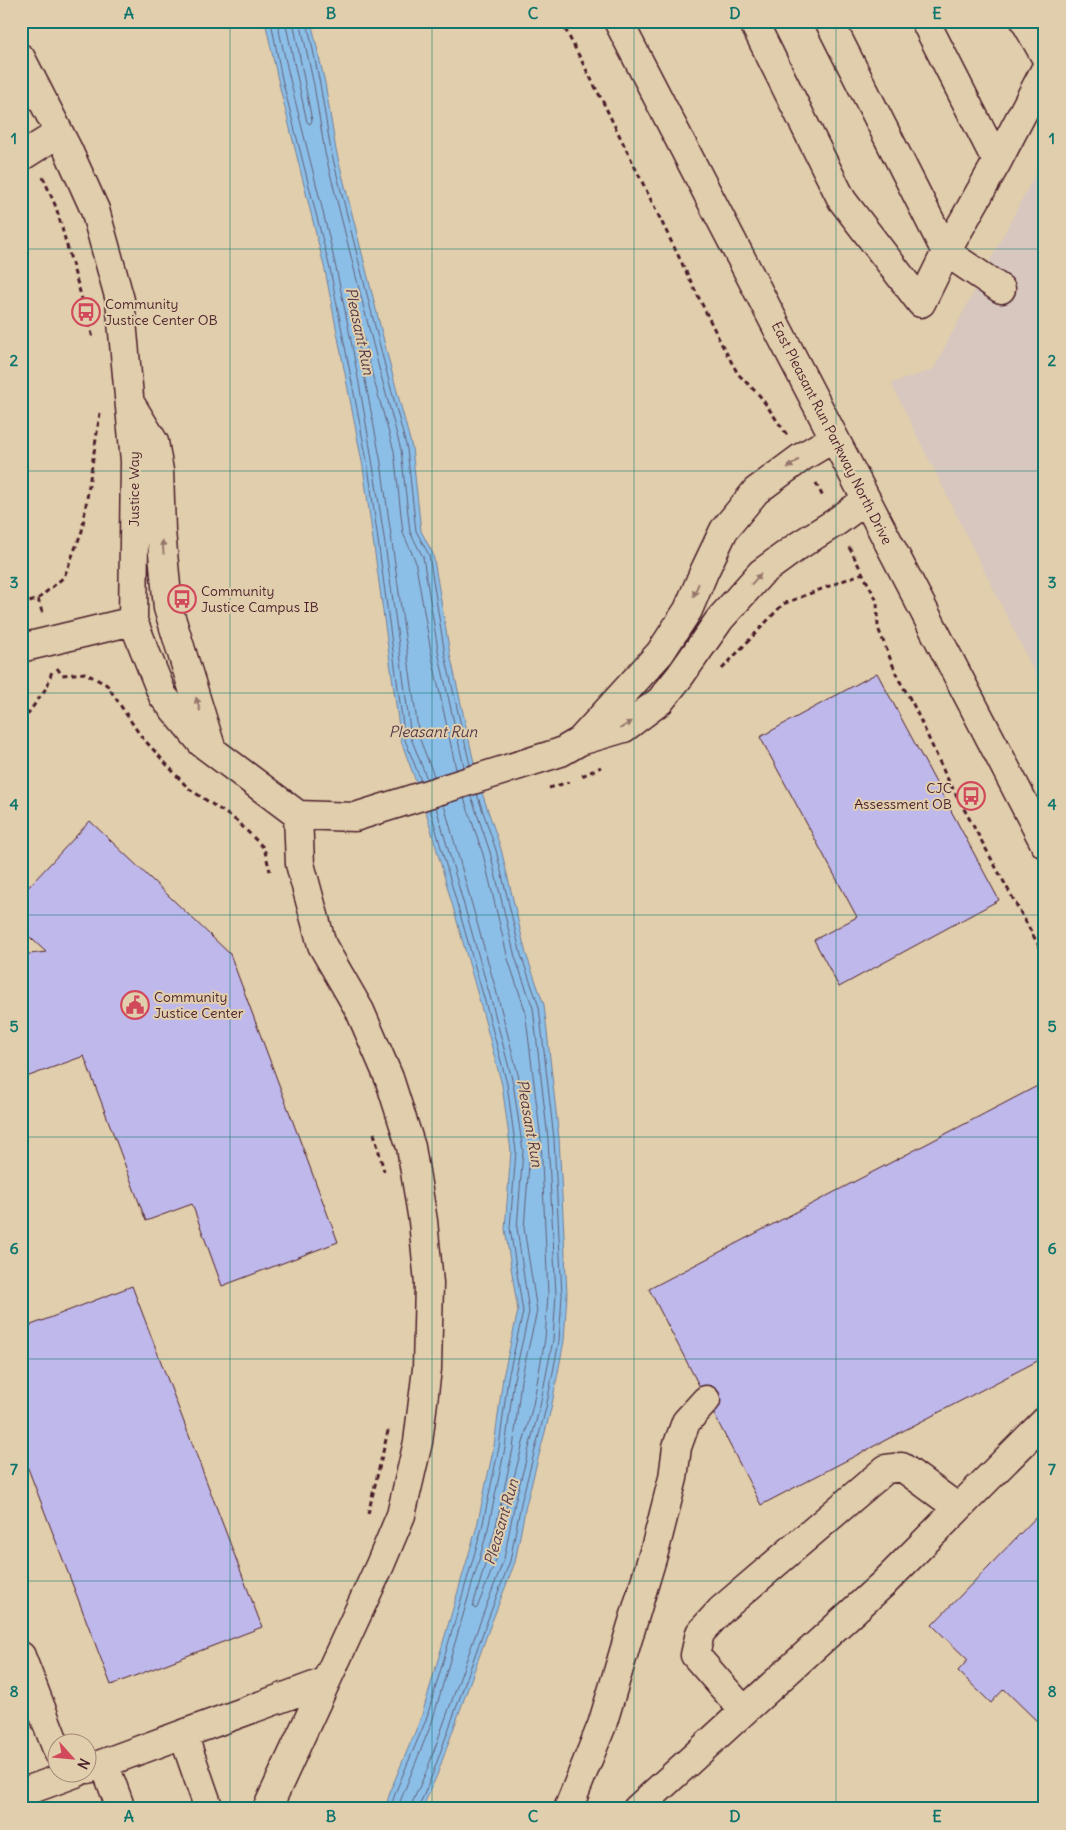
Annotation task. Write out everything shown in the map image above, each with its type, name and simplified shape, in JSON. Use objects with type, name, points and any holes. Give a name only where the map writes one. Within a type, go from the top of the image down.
[{"type":"street","name":"East Pleasant Run Parkway North Drive","points":[[618,21],[1045,844]]},
{"type":"street","points":[[753,21],[842,200],[921,303],[946,252],[997,162],[1045,70]]},
{"type":"street","points":[[829,21],[946,252],[1000,289]]},
{"type":"street","points":[[925,21],[997,162]]},
{"type":"street","points":[[1025,21],[1045,56]]},
{"type":"street","name":"Justice Way","points":[[21,58],[95,210],[120,300],[135,461],[134,621],[163,696],[202,743],[298,815]]},
{"type":"street","points":[[31,163],[59,133]]},
{"type":"street","points":[[130,403],[154,442],[159,471],[161,531],[168,608],[212,751]]},
{"type":"street","points":[[571,747],[660,653],[688,610],[724,530],[756,491],[802,456],[834,438]]},
{"type":"street","points":[[267,1809],[380,1565],[401,1515],[418,1442],[427,1368],[429,1283],[423,1221],[411,1147],[389,1078],[360,1011],[322,945],[300,864],[298,815],[355,817],[624,728],[660,701],[720,619],[761,573],[866,500]]},
{"type":"street","points":[[21,648],[134,621]]},
{"type":"street","points":[[576,1806],[656,1545],[683,1430],[686,1422],[706,1400]]},
{"type":"street","points":[[637,1809],[883,1584],[1045,1421]]},
{"type":"street","points":[[744,1711],[695,1655],[700,1633],[721,1610],[886,1469],[902,1466],[958,1508]]},
{"type":"street","points":[[21,1656],[58,1732]]},
{"type":"street","points":[[98,1761],[183,1734],[325,1682]]},
{"type":"street","points":[[183,1734],[209,1809]]},
{"type":"street","points":[[25,1798],[52,1782]]},
{"type":"street","points":[[91,1782],[121,1809]]},
{"type":"path","points":[[31,163],[56,207],[93,340]]},
{"type":"path","points":[[21,605],[38,599],[64,577],[82,531],[100,411]]},
{"type":"path","points":[[38,599],[45,620]]},
{"type":"path","points":[[27,715],[47,687],[54,664],[62,675],[84,673],[107,685],[140,735],[188,788],[237,821],[264,848],[271,874]]},
{"type":"path","points":[[372,1124],[386,1181]]},
{"type":"path","points":[[367,1518],[391,1419]]},
{"type":"shaded area","points":[[1045,155],[1045,693],[891,383],[933,370]]},
{"type":"water","name":"Pleasant Run","points":[[265,21],[311,21],[325,83],[336,150],[412,448],[421,531],[433,554],[450,654],[478,781],[501,849],[526,954],[544,1005],[559,1138],[567,1294],[564,1341],[551,1409],[526,1505],[515,1562],[437,1775],[422,1809],[385,1809],[391,1789],[421,1718],[477,1526],[494,1446],[503,1377],[518,1311],[505,1229],[511,1151],[502,1085],[481,1006],[423,801],[401,741],[363,467],[325,270]]},
{"type":"building","points":[[877,673],[999,900],[839,987],[814,940],[857,917],[760,737]]},
{"type":"building","name":"Community Justice Center","points":[[90,821],[230,954],[338,1242],[222,1286],[192,1204],[146,1221],[84,1056],[21,1079],[21,955],[46,952],[21,929],[21,895]]},
{"type":"building","points":[[1045,1082],[1045,1357],[761,1505],[649,1289]]},
{"type":"building","points":[[132,1286],[262,1627],[111,1685],[21,1450],[21,1329]]},
{"type":"building","points":[[1045,1508],[1045,1723],[1042,1726],[1004,1689],[991,1703],[958,1671],[968,1660],[932,1625]]},
{"type":"place","name":"Community Justice Center OB","points":[[86,312]]},
{"type":"place","name":"Community Justice Campus IB","points":[[182,599]]},
{"type":"place","name":"CJC Assessment OB","points":[[971,796]]},
{"type":"place","name":"Community Justice Center","points":[[135,1005]]}]
